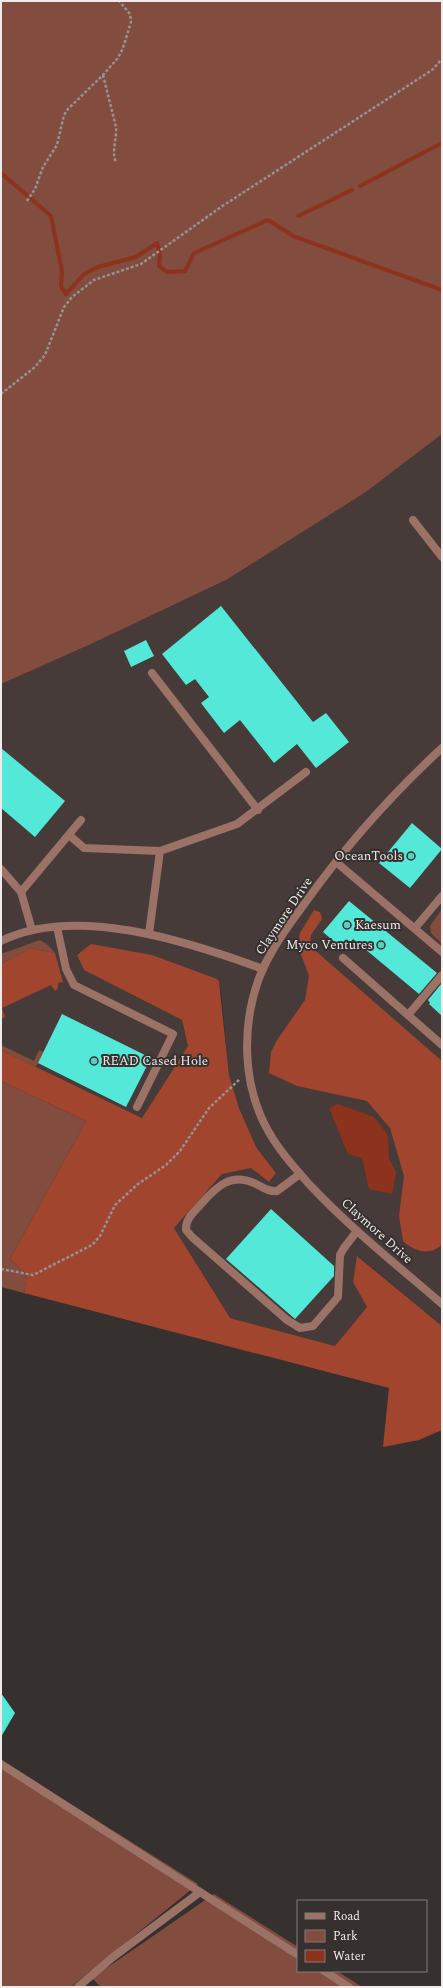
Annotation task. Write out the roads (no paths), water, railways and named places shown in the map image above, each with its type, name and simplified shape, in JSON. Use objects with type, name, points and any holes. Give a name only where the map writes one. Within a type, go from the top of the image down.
[{"type":"street","points":[[413,520],[442,556]]},
{"type":"street","points":[[152,674],[258,810]]},
{"type":"street","name":"Claymore Drive","points":[[441,1301],[357,1231],[300,1174],[282,1151],[265,1126],[255,1099],[249,1074],[248,1024],[254,996],[263,969],[293,919],[336,862],[372,818],[442,748]]},
{"type":"street","points":[[69,835],[84,848],[160,851],[237,824],[258,810],[306,772]]},
{"type":"street","points":[[21,892],[81,820]]},
{"type":"street","points":[[149,934],[160,851]]},
{"type":"street","points":[[336,862],[442,952]]},
{"type":"street","points":[[1,869],[21,892],[32,930]]},
{"type":"street","points":[[415,928],[442,896]]},
{"type":"street","points":[[57,927],[66,970],[74,985],[173,1034],[137,1107]]},
{"type":"street","points":[[1,941],[32,930],[57,927],[107,928],[149,934],[202,947],[263,969]]},
{"type":"street","points":[[343,958],[442,1045]]},
{"type":"street","points":[[408,1015],[442,975]]},
{"type":"street","points":[[300,1174],[277,1191],[268,1190],[244,1180],[220,1184],[189,1217],[186,1230],[192,1237],[287,1320],[300,1328],[313,1326],[338,1298],[340,1255],[357,1231]]},
{"type":"street","points":[[1,1764],[297,1954]]},
{"type":"street","points":[[78,1987],[113,1957],[200,1892]]},
{"type":"street","points":[[326,1972],[349,1987]]},
{"type":"water","points":[[338,1104],[374,1117],[388,1135],[389,1158],[396,1172],[392,1194],[369,1189],[362,1158],[348,1154],[329,1108]]},
{"type":"waterway","points":[[360,186],[442,143]]},
{"type":"waterway","points":[[1,173],[51,216],[62,271],[61,286],[66,294],[84,274],[98,267],[136,257],[157,243],[160,255],[159,266],[167,272],[185,271],[194,253],[268,220],[293,236],[442,290]]},
{"type":"waterway","points":[[298,216],[352,190]]},
{"type":"place","name":"OceanTools","points":[[411,856]]},
{"type":"place","name":"Kaesum","points":[[347,925]]},
{"type":"place","name":"Myco Ventures","points":[[381,945]]},
{"type":"place","name":"READ Cased Hole","points":[[94,1061]]}]
